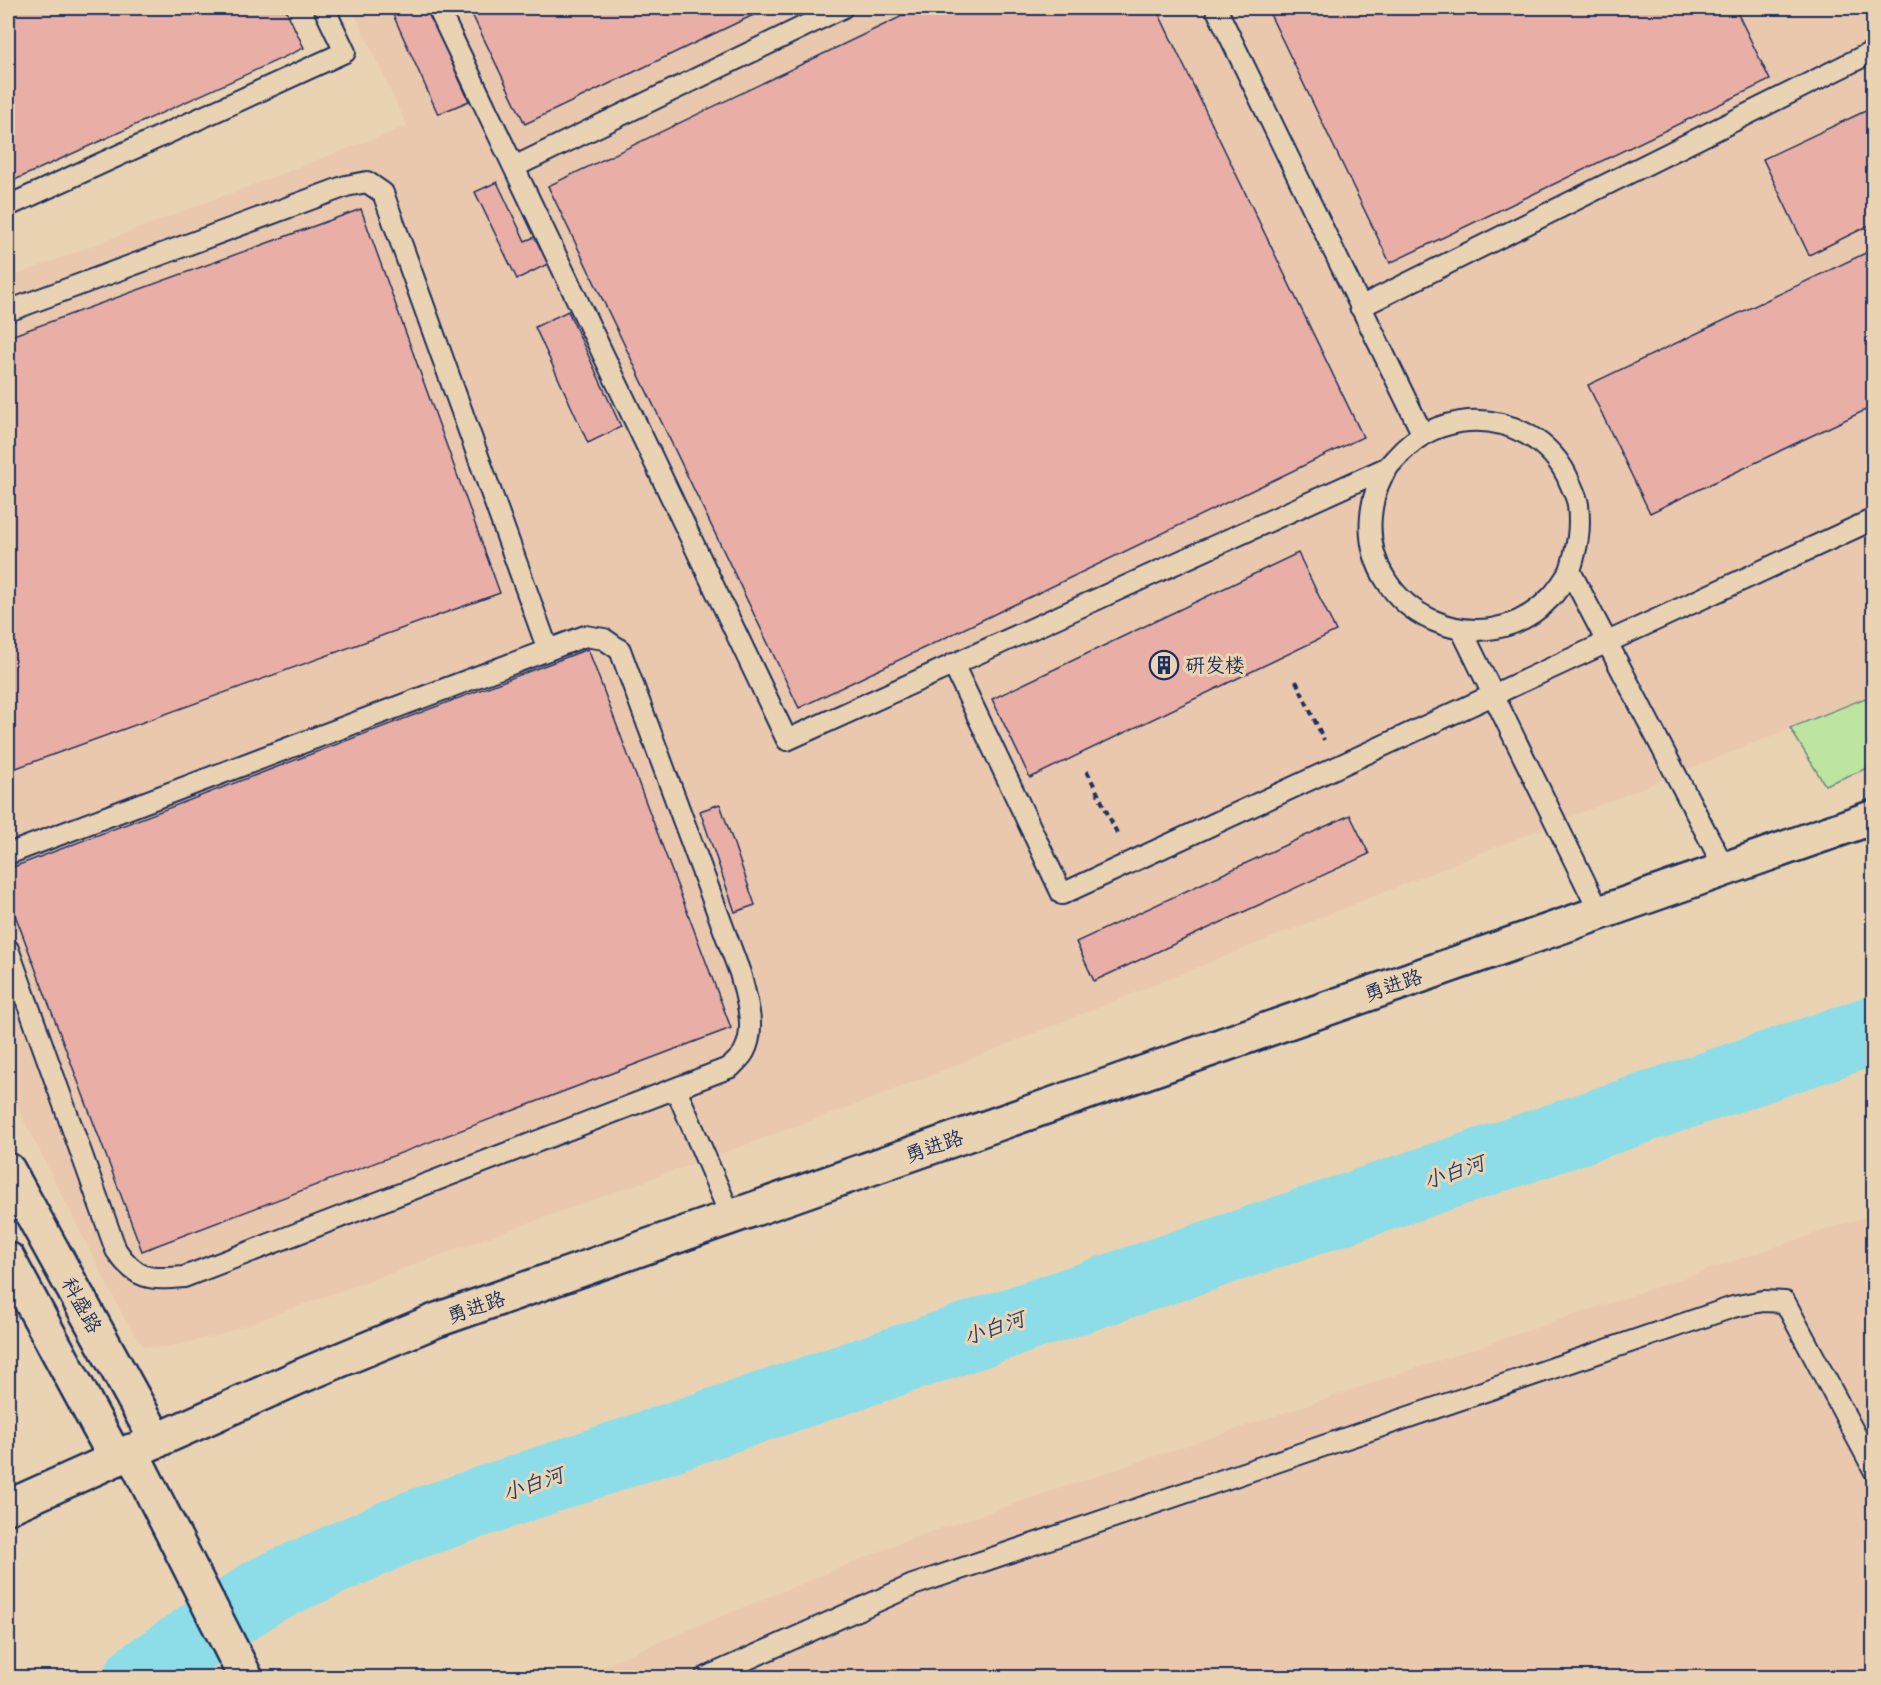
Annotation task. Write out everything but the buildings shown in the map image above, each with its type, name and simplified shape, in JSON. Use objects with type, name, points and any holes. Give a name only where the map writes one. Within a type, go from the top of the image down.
[{"type":"street","name":"勇进路","points":[[8,1507],[299,1377],[437,1320],[1874,817]]},
{"type":"street","name":"科盛路","points":[[8,1170],[135,1450],[246,1677]]},
{"type":"street","name":"科盛路","points":[[8,1259],[135,1450]]},
{"type":"lane","points":[[8,206],[345,52],[324,8]]},
{"type":"lane","points":[[438,8],[787,740],[1386,468]]},
{"type":"lane","points":[[514,167],[842,8]]},
{"type":"lane","points":[[1216,8],[1423,435]]},
{"type":"lane","points":[[1360,307],[1874,51]]},
{"type":"lane","points":[[8,311],[335,190],[367,182],[383,193],[548,650]]},
{"type":"lane","points":[[1476,420],[1511,426],[1542,444],[1565,470],[1578,502],[1580,537],[1570,571],[1551,598],[1524,618],[1494,628],[1461,629],[1427,619],[1399,598],[1379,569],[1369,535],[1372,500],[1386,468],[1410,442],[1423,435],[1441,425],[1476,420]]},
{"type":"lane","points":[[953,664],[1062,894],[1874,519]]},
{"type":"lane","points":[[1570,571],[1725,869]]},
{"type":"lane","points":[[1461,629],[1600,913]]},
{"type":"lane","points":[[8,854],[585,636],[604,639],[620,650],[740,973],[748,1007],[750,1035],[744,1053],[731,1067],[184,1277],[164,1279],[140,1276],[125,1263],[116,1250],[8,949]]},
{"type":"lane","points":[[676,1089],[731,1217]]},
{"type":"lane","points":[[705,1677],[740,1670],[913,1585],[1721,1311],[1763,1301],[1785,1302],[1874,1470]]},
{"type":"path","points":[[1296,681],[1336,767]]},
{"type":"path","points":[[1087,771],[1131,862]]},
{"type":"shaded area","points":[[352,8],[1873,8],[1873,695],[864,1102],[216,1336],[169,1347],[143,1346],[125,1320],[8,1089],[8,278],[407,126]]},
{"type":"shaded area","points":[[1873,1214],[1873,1677],[580,1678],[622,1657],[910,1539]]},
{"type":"green space","points":[[1873,695],[1873,766],[1825,785],[1790,728]]},
{"type":"waterway","name":"小白河","points":[[138,1678],[264,1591],[410,1526],[1874,1030]]},
{"type":"place","name":"研发楼","points":[[1164,665]]}]
